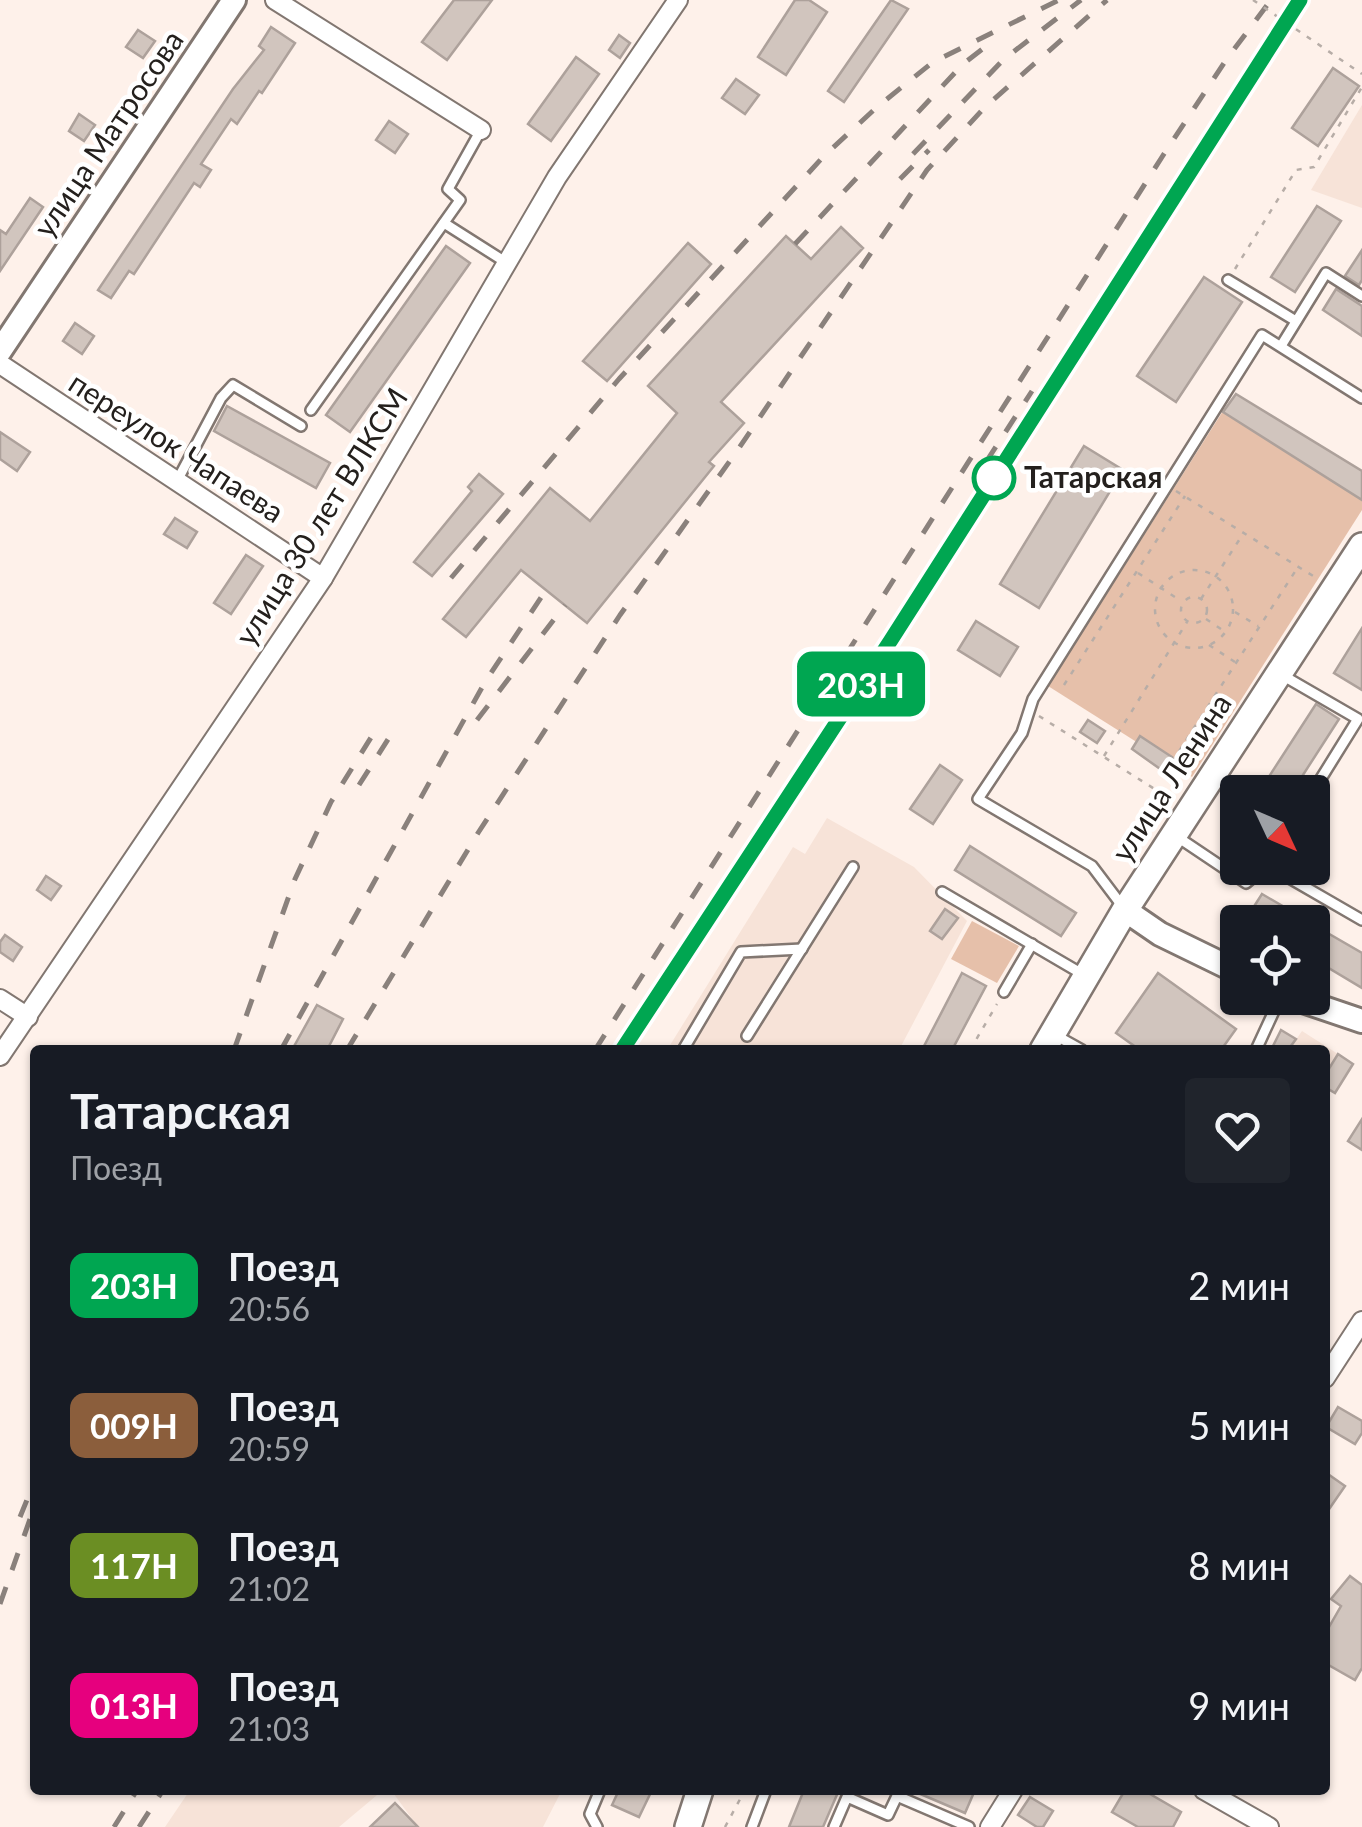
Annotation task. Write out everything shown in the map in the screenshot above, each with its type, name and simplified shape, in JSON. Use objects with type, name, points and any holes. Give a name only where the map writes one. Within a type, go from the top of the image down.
[{"type":"main road","name":"улица Ленина","points":[[1048,1042],[1125,910],[1362,546]]},
{"type":"main road","points":[[688,1827],[698,1795]]},
{"type":"street","name":"улица Матросова","points":[[0,351],[234,0]]},
{"type":"street","points":[[275,0],[481,130]]},
{"type":"street","name":"улица 30 лет ВЛКСМ","points":[[0,1056],[322,578],[557,177],[678,0]]},
{"type":"street","name":"переулок Чапаева","points":[[0,364],[322,578]]},
{"type":"street","points":[[1125,910],[1160,934],[1220,963]]},
{"type":"street","points":[[0,999],[28,1017]]},
{"type":"street","points":[[1330,1010],[1362,1021]]},
{"type":"street","points":[[1330,1370],[1362,1320]]},
{"type":"street","points":[[990,1827],[1010,1795]]},
{"type":"street","points":[[1213,1795],[1270,1827]]},
{"type":"lane","points":[[311,410],[460,200],[448,189],[481,130]]},
{"type":"lane","points":[[444,224],[507,263]]},
{"type":"lane","points":[[1280,346],[1326,273],[1362,296]]},
{"type":"lane","points":[[1228,280],[1296,321]]},
{"type":"lane","points":[[1125,910],[1092,866],[978,798],[1022,733],[1029,710],[1262,335],[1362,398]]},
{"type":"lane","points":[[177,482],[221,398],[233,385],[301,426]]},
{"type":"lane","points":[[1279,674],[1360,716],[1323,775]]},
{"type":"lane","points":[[1174,834],[1220,865]]},
{"type":"lane","points":[[747,1036],[853,867]]},
{"type":"lane","points":[[1299,885],[1362,920]]},
{"type":"lane","points":[[942,892],[1087,976]]},
{"type":"lane","points":[[1004,992],[1032,944]]},
{"type":"lane","points":[[686,1045],[741,952],[802,950]]},
{"type":"lane","points":[[1258,1045],[1272,1015]]},
{"type":"lane","points":[[596,1826],[590,1814],[598,1795]]},
{"type":"lane","points":[[752,1827],[764,1795]]},
{"type":"lane","points":[[834,1827],[847,1797],[888,1815],[897,1796],[968,1827]]},
{"type":"path","points":[[1253,0],[1362,74]]},
{"type":"path","points":[[1228,280],[1296,170],[1314,167],[1362,87]]},
{"type":"path","points":[[1167,484],[1333,589]]},
{"type":"path","points":[[1064,685],[1186,496]]},
{"type":"path","points":[[1201,598],[1244,533]]},
{"type":"path","points":[[1172,762],[1298,567]]},
{"type":"path","points":[[1192,569],[1216,576],[1229,591],[1233,610],[1225,632],[1209,645],[1185,647],[1174,643],[1155,618],[1160,588],[1180,572],[1192,569]]},
{"type":"path","points":[[1136,572],[1182,602]]},
{"type":"path","points":[[1193,596],[1201,598],[1207,610],[1204,618],[1187,622],[1181,615],[1182,602],[1193,596]]},
{"type":"path","points":[[1233,610],[1259,627]]},
{"type":"path","points":[[1204,618],[1225,632]]},
{"type":"path","points":[[1104,757],[1187,622]]},
{"type":"path","points":[[1209,645],[1236,663]]},
{"type":"path","points":[[1029,710],[1190,811]]},
{"type":"path","points":[[973,1045],[1004,992]]},
{"type":"path","points":[[725,1827],[742,1795]]},
{"type":"shaded area","points":[[1362,105],[1362,208],[1311,190]]},
{"type":"shaded area","points":[[1223,411],[1362,500],[1362,510],[1192,777],[1048,686]]},
{"type":"shaded area","points":[[827,818],[914,867],[967,921],[902,1045],[670,1045],[793,847],[805,854]]},
{"type":"shaded area","points":[[972,921],[1019,946],[997,983],[951,959]]},
{"type":"shaded area","points":[[1302,1031],[1324,1045],[1292,1045]]},
{"type":"shaded area","points":[[1330,1049],[1338,1054],[1330,1067]]},
{"type":"shaded area","points":[[187,1795],[377,1795],[339,1827],[165,1827]]},
{"type":"shaded area","points":[[395,1795],[559,1795],[543,1827],[418,1827]]},
{"type":"building","points":[[454,0],[492,0],[447,60],[422,42]]},
{"type":"building","points":[[795,0],[809,0],[827,12],[786,75],[758,57]]},
{"type":"building","points":[[891,0],[908,9],[844,102],[828,91]]},
{"type":"building","points":[[271,27],[295,43],[237,124],[231,119],[201,164],[211,170],[200,187],[194,183],[134,274],[129,271],[111,298],[98,290],[233,89],[264,50],[259,46]]},
{"type":"building","points":[[138,30],[155,41],[143,58],[126,47]]},
{"type":"building","points":[[619,35],[630,43],[620,58],[609,50]]},
{"type":"building","points":[[576,57],[599,74],[551,141],[528,124]]},
{"type":"building","points":[[1333,68],[1359,86],[1318,146],[1292,128]]},
{"type":"building","points":[[736,79],[759,95],[745,114],[722,98]]},
{"type":"building","points":[[79,114],[95,125],[84,141],[69,131]]},
{"type":"building","points":[[389,121],[408,134],[395,153],[376,140]]},
{"type":"building","points":[[30,198],[43,207],[0,271],[0,230],[6,234]]},
{"type":"building","points":[[1317,206],[1341,221],[1295,292],[1271,277]]},
{"type":"building","points":[[841,227],[863,248],[721,402],[744,423],[709,462],[714,466],[587,623],[521,570],[466,637],[443,619],[550,488],[590,521],[677,413],[648,386],[786,236],[811,259]]},
{"type":"building","points":[[688,243],[711,264],[607,381],[583,361]]},
{"type":"building","points":[[446,246],[470,263],[350,432],[326,415]]},
{"type":"building","points":[[1362,250],[1362,280],[1359,285],[1345,276]]},
{"type":"building","points":[[1204,277],[1242,302],[1176,402],[1137,376]]},
{"type":"building","points":[[1336,289],[1362,306],[1362,336],[1323,310]]},
{"type":"building","points":[[75,323],[94,336],[82,354],[63,341]]},
{"type":"building","points":[[1236,394],[1362,471],[1362,500],[1223,412]]},
{"type":"building","points":[[227,406],[330,463],[316,488],[214,431]]},
{"type":"building","points":[[0,432],[30,452],[17,471],[0,459]]},
{"type":"building","name":"Татарская","points":[[1084,446],[1123,470],[1039,608],[1000,584]]},
{"type":"building","points":[[479,474],[503,494],[432,576],[414,562],[472,491],[468,487]]},
{"type":"building","points":[[175,518],[197,532],[187,548],[164,534]]},
{"type":"building","points":[[246,555],[263,566],[231,614],[214,603]]},
{"type":"building","points":[[976,621],[1018,647],[1000,676],[958,650]]},
{"type":"building","points":[[1362,628],[1362,690],[1334,673]]},
{"type":"building","points":[[1316,704],[1339,719],[1303,775],[1270,775]]},
{"type":"building","points":[[1088,720],[1105,731],[1097,743],[1080,732]]},
{"type":"building","points":[[1140,736],[1172,757],[1163,771],[1132,749]]},
{"type":"building","points":[[940,765],[962,780],[933,824],[910,809]]},
{"type":"building","points":[[970,846],[1076,913],[1061,936],[955,870]]},
{"type":"building","points":[[46,876],[61,886],[51,900],[37,890]]},
{"type":"building","points":[[1262,894],[1281,905],[1255,905]]},
{"type":"building","points":[[945,909],[958,918],[942,939],[930,931]]},
{"type":"building","points":[[1330,934],[1362,953],[1362,988],[1330,969]]},
{"type":"building","points":[[5,935],[22,947],[13,961],[0,952]]},
{"type":"building","points":[[962,973],[986,986],[955,1045],[925,1045]]},
{"type":"building","points":[[1158,973],[1236,1029],[1225,1045],[1133,1045],[1116,1033]]},
{"type":"building","points":[[317,1005],[343,1019],[330,1045],[295,1045]]},
{"type":"building","points":[[1281,1030],[1296,1039],[1292,1045],[1274,1045]]},
{"type":"building","points":[[1338,1054],[1353,1064],[1335,1093],[1330,1090],[1330,1067]]},
{"type":"building","points":[[1362,1119],[1362,1150],[1348,1141]]},
{"type":"building","points":[[1338,1407],[1362,1421],[1362,1433],[1355,1444],[1330,1429],[1330,1420]]},
{"type":"building","points":[[1330,1476],[1345,1486],[1330,1508]]},
{"type":"building","points":[[1350,1576],[1362,1585],[1362,1668],[1355,1680],[1330,1666],[1330,1625],[1341,1606],[1331,1599]]},
{"type":"building","points":[[617,1795],[650,1795],[639,1817],[612,1805]]},
{"type":"building","points":[[802,1795],[837,1795],[823,1827],[789,1827]]},
{"type":"building","points":[[923,1795],[973,1795],[965,1813]]},
{"type":"building","points":[[1122,1795],[1152,1795],[1181,1812],[1173,1827],[1138,1827],[1112,1812]]},
{"type":"building","points":[[1030,1797],[1053,1811],[1043,1827],[1018,1815]]},
{"type":"building","points":[[395,1803],[418,1827],[370,1827]]},
{"type":"railway","points":[[451,578],[619,379],[824,156],[933,62],[1059,0]]},
{"type":"railway","points":[[913,154],[1004,59],[1081,0]]},
{"type":"railway","points":[[350,1045],[478,833],[620,615],[737,451],[927,170],[985,107],[1107,0]]},
{"type":"railway","points":[[598,1045],[1162,157],[1271,0]]},
{"type":"railway","points":[[625,1045],[891,640],[1300,0]]},
{"type":"railway","points":[[795,244],[963,64],[994,40]]},
{"type":"railway","points":[[900,179],[929,150]]},
{"type":"railway","points":[[986,462],[1032,391]]},
{"type":"railway","points":[[284,1045],[485,682],[546,590]]},
{"type":"railway","points":[[477,720],[565,605]]},
{"type":"railway","points":[[236,1045],[295,879],[331,802],[380,723]]},
{"type":"railway","points":[[359,785],[394,730]]},
{"type":"railway","points":[[20,1517],[30,1492]]},
{"type":"railway","points":[[0,1604],[30,1519]]},
{"type":"railway","points":[[114,1827],[134,1795]]},
{"type":"railway","points":[[139,1827],[160,1795]]},
{"type":"train","name":"203Н","points":[[625,1045],[891,640],[1300,0]]},
{"type":"place","name":"Татарская","points":[[994,478]]}]
